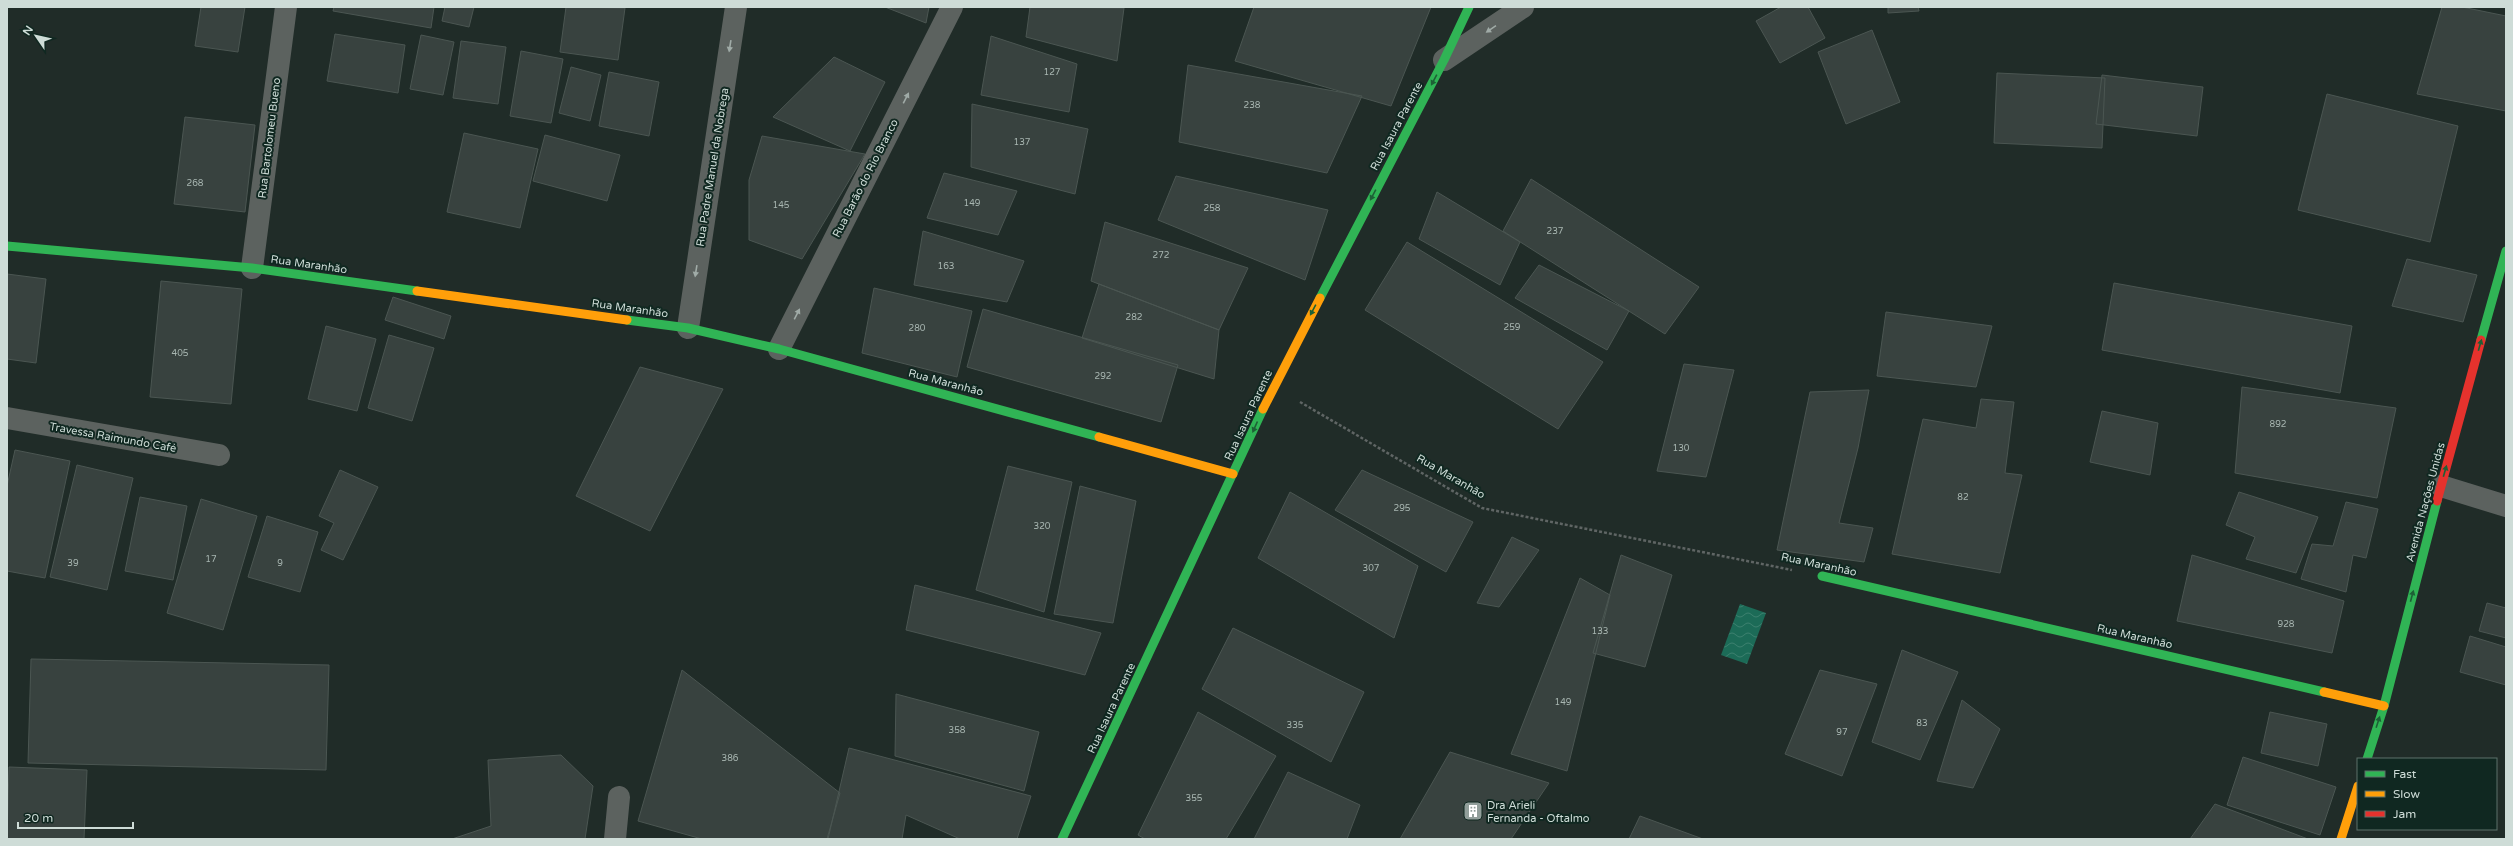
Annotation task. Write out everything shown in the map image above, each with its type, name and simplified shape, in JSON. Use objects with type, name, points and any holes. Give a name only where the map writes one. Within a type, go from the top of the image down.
[{"type":"street","name":"Rua Bartolomeu Bueno","points":[[252,268],[286,7]]},
{"type":"street","name":"Rua Padre Manuel da Nobrega","points":[[688,328],[736,7]]},
{"type":"street","name":"Rua Barão do Rio Branco","points":[[779,349],[952,7]]},
{"type":"street","name":"Rua Isaura Parente","points":[[1062,839],[1234,474],[1273,387],[1444,60],[1469,7]]},
{"type":"street","points":[[1444,60],[1523,7]]},
{"type":"street","name":"Rua Maranhão","points":[[7,246],[252,268],[688,328],[779,349],[1234,474]]},
{"type":"street","name":"Avenida Nações Unidas","points":[[2367,758],[2384,706],[2441,486],[2506,251]]},
{"type":"street","name":"Travessa Raimundo Café","points":[[7,418],[220,455]]},
{"type":"street","points":[[2441,486],[2506,506]]},
{"type":"street","name":"Rua Maranhão","points":[[1822,576],[2384,706]]},
{"type":"street","points":[[2341,839],[2357,789]]},
{"type":"street","points":[[615,839],[619,797]]},
{"type":"path","name":"Rua Maranhão","points":[[1273,387],[1482,508],[1822,576]]},
{"type":"water","points":[[1740,604],[1766,613],[1747,664],[1721,655]]},
{"type":"building","points":[[201,7],[245,7],[238,52],[195,46]]},
{"type":"building","points":[[334,7],[434,7],[431,28],[333,11]]},
{"type":"building","points":[[445,7],[474,7],[469,27],[442,21]]},
{"type":"building","points":[[566,7],[625,8],[618,60],[560,52]]},
{"type":"building","points":[[885,7],[929,7],[926,23]]},
{"type":"building","points":[[1030,7],[1124,8],[1117,61],[1026,37]]},
{"type":"building","points":[[1254,7],[1431,7],[1391,106],[1235,61]]},
{"type":"building","points":[[1781,7],[1808,7],[1825,38],[1780,63],[1756,21]]},
{"type":"building","points":[[1888,7],[1918,7],[1919,11],[1888,13]]},
{"type":"building","points":[[2442,7],[2462,7],[2506,16],[2506,111],[2417,94]]},
{"type":"building","points":[[1872,30],[1900,102],[1846,124],[1818,52]]},
{"type":"building","points":[[335,34],[405,45],[398,93],[327,81]]},
{"type":"building","points":[[421,35],[454,42],[443,95],[410,89]]},
{"type":"building","points":[[991,36],[1077,64],[1069,112],[981,95]]},
{"type":"building","points":[[461,41],[506,47],[498,104],[453,98]]},
{"type":"building","points":[[521,51],[563,59],[551,123],[510,116]]},
{"type":"building","points":[[834,57],[885,82],[850,151],[773,117]]},
{"type":"building","points":[[1188,65],[1362,96],[1327,173],[1179,142]]},
{"type":"building","points":[[571,67],[601,75],[590,121],[559,113]]},
{"type":"building","points":[[609,72],[659,82],[649,136],[599,126]]},
{"type":"building","points":[[1997,73],[2105,78],[2102,148],[1994,143]]},
{"type":"building","points":[[2102,75],[2203,87],[2197,136],[2096,124]]},
{"type":"building","points":[[2327,94],[2458,126],[2430,242],[2298,210]]},
{"type":"building","points":[[972,104],[1088,129],[1075,194],[971,167]]},
{"type":"building","points":[[185,117],[255,125],[245,212],[174,204]]},
{"type":"building","points":[[464,133],[538,149],[520,228],[447,212]]},
{"type":"building","points":[[545,135],[620,155],[607,201],[533,181]]},
{"type":"building","points":[[762,136],[865,154],[802,259],[749,240],[749,180]]},
{"type":"building","points":[[944,173],[1017,191],[998,235],[927,218]]},
{"type":"building","points":[[1176,176],[1328,210],[1305,280],[1158,220]]},
{"type":"building","points":[[1531,179],[1699,287],[1665,334],[1503,231]]},
{"type":"building","points":[[1437,192],[1520,242],[1500,285],[1419,239]]},
{"type":"building","points":[[1105,222],[1248,268],[1219,330],[1091,281]]},
{"type":"building","points":[[923,231],[1024,261],[1007,302],[914,285]]},
{"type":"building","points":[[1407,242],[1603,362],[1558,429],[1365,310]]},
{"type":"building","points":[[2407,259],[2477,275],[2463,322],[2392,306]]},
{"type":"building","points":[[1539,265],[1629,311],[1607,350],[1515,298]]},
{"type":"building","points":[[7,274],[46,279],[36,363],[7,359]]},
{"type":"building","points":[[161,281],[242,289],[231,404],[150,397]]},
{"type":"building","points":[[2114,283],[2352,326],[2340,393],[2102,350]]},
{"type":"building","points":[[1099,284],[1219,330],[1214,379],[1082,338]]},
{"type":"building","points":[[874,288],[972,311],[957,377],[862,353]]},
{"type":"building","points":[[393,297],[451,316],[444,339],[385,320]]},
{"type":"building","points":[[983,309],[1178,365],[1161,422],[967,367]]},
{"type":"building","points":[[1886,312],[1992,326],[1976,387],[1877,376]]},
{"type":"building","points":[[326,326],[376,339],[357,411],[308,399]]},
{"type":"building","points":[[389,335],[434,348],[412,421],[368,408]]},
{"type":"building","points":[[1684,364],[1734,370],[1706,477],[1657,471]]},
{"type":"building","points":[[640,367],[723,389],[650,531],[576,496]]},
{"type":"building","points":[[2242,387],[2396,408],[2377,498],[2235,473]]},
{"type":"building","points":[[1869,390],[1858,448],[1839,523],[1873,528],[1864,562],[1777,550],[1810,392]]},
{"type":"building","points":[[1981,399],[2014,402],[2005,473],[2022,475],[2000,573],[1892,554],[1923,419],[1976,428]]},
{"type":"building","points":[[2102,411],[2158,423],[2150,475],[2090,462]]},
{"type":"building","points":[[15,450],[70,461],[45,578],[7,571],[7,486]]},
{"type":"building","points":[[77,465],[133,478],[107,590],[50,577]]},
{"type":"building","points":[[1008,466],[1072,482],[1044,612],[976,590]]},
{"type":"building","points":[[340,470],[378,487],[343,560],[321,550],[334,523],[319,516]]},
{"type":"building","points":[[1362,470],[1473,522],[1446,572],[1335,510]]},
{"type":"building","points":[[1080,486],[1136,501],[1113,623],[1054,614]]},
{"type":"building","points":[[1290,492],[1418,566],[1394,638],[1258,558]]},
{"type":"building","points":[[2239,492],[2318,517],[2296,573],[2246,559],[2255,537],[2226,525]]},
{"type":"building","points":[[140,497],[187,506],[173,580],[125,571]]},
{"type":"building","points":[[201,499],[257,516],[223,630],[167,613]]},
{"type":"building","points":[[2346,502],[2378,509],[2366,558],[2353,555],[2346,592],[2301,579],[2312,544],[2333,546]]},
{"type":"building","points":[[267,516],[318,532],[300,592],[248,577]]},
{"type":"building","points":[[1512,537],[1539,550],[1499,607],[1477,603]]},
{"type":"building","points":[[1621,555],[1672,575],[1645,667],[1593,653]]},
{"type":"building","points":[[2192,555],[2344,601],[2332,653],[2177,621]]},
{"type":"building","points":[[1580,578],[1610,595],[1567,771],[1511,754]]},
{"type":"building","points":[[915,585],[1101,633],[1085,675],[906,630]]},
{"type":"building","points":[[2487,603],[2506,608],[2506,638],[2479,631]]},
{"type":"building","points":[[1233,628],[1364,692],[1331,762],[1202,689]]},
{"type":"building","points":[[2470,636],[2506,647],[2506,685],[2460,672]]},
{"type":"building","points":[[1902,650],[1958,672],[1920,760],[1872,742]]},
{"type":"building","points":[[31,659],[329,665],[326,770],[28,763]]},
{"type":"building","points":[[682,670],[840,793],[827,839],[702,839],[638,821]]},
{"type":"building","points":[[1820,670],[1877,684],[1842,776],[1785,754]]},
{"type":"building","points":[[896,694],[1039,732],[1024,791],[895,756]]},
{"type":"building","points":[[1962,700],[2000,729],[1973,788],[1937,781]]},
{"type":"building","points":[[1198,712],[1276,756],[1226,839],[1145,839],[1138,835]]},
{"type":"building","points":[[2270,712],[2327,724],[2318,766],[2261,753]]},
{"type":"building","points":[[849,748],[1031,796],[1017,839],[960,839],[906,815],[902,839],[828,839]]},
{"type":"building","name":"Dra Arieli Fernanda - Oftalmo","points":[[1450,752],[1549,783],[1511,839],[1400,839]]},
{"type":"building","points":[[561,755],[593,786],[585,839],[452,839],[491,826],[488,760]]},
{"type":"building","points":[[2243,757],[2336,787],[2320,835],[2227,805]]},
{"type":"building","points":[[9,767],[87,770],[84,839],[7,839]]},
{"type":"building","points":[[1288,772],[1360,805],[1347,839],[1254,839]]},
{"type":"building","points":[[2215,804],[2308,839],[2190,839]]},
{"type":"building","points":[[1640,816],[1703,839],[1629,839]]},
{"type":"traffic: fast","points":[[1320,298],[1444,60],[1469,7]]},
{"type":"traffic: fast","points":[[7,246],[252,268],[417,291]]},
{"type":"traffic: fast","points":[[2481,340],[2506,251]]},
{"type":"traffic: fast","points":[[627,320],[688,328],[779,349],[1099,437]]},
{"type":"traffic: fast","points":[[1062,839],[1263,409]]},
{"type":"traffic: fast","points":[[2367,758],[2384,706],[2437,501]]},
{"type":"traffic: fast","points":[[1822,576],[2324,692]]},
{"type":"traffic: slow","points":[[417,291],[627,320]]},
{"type":"traffic: slow","points":[[1263,409],[1320,298]]},
{"type":"traffic: slow","points":[[1099,437],[1233,474]]},
{"type":"traffic: slow","points":[[2324,692],[2384,706]]},
{"type":"traffic: slow","points":[[2341,839],[2357,789]]},
{"type":"traffic: jam","points":[[2437,501],[2481,340]]},
{"type":"place","name":"Dra Arieli Fernanda - Oftalmo","points":[[1473,811]]}]
